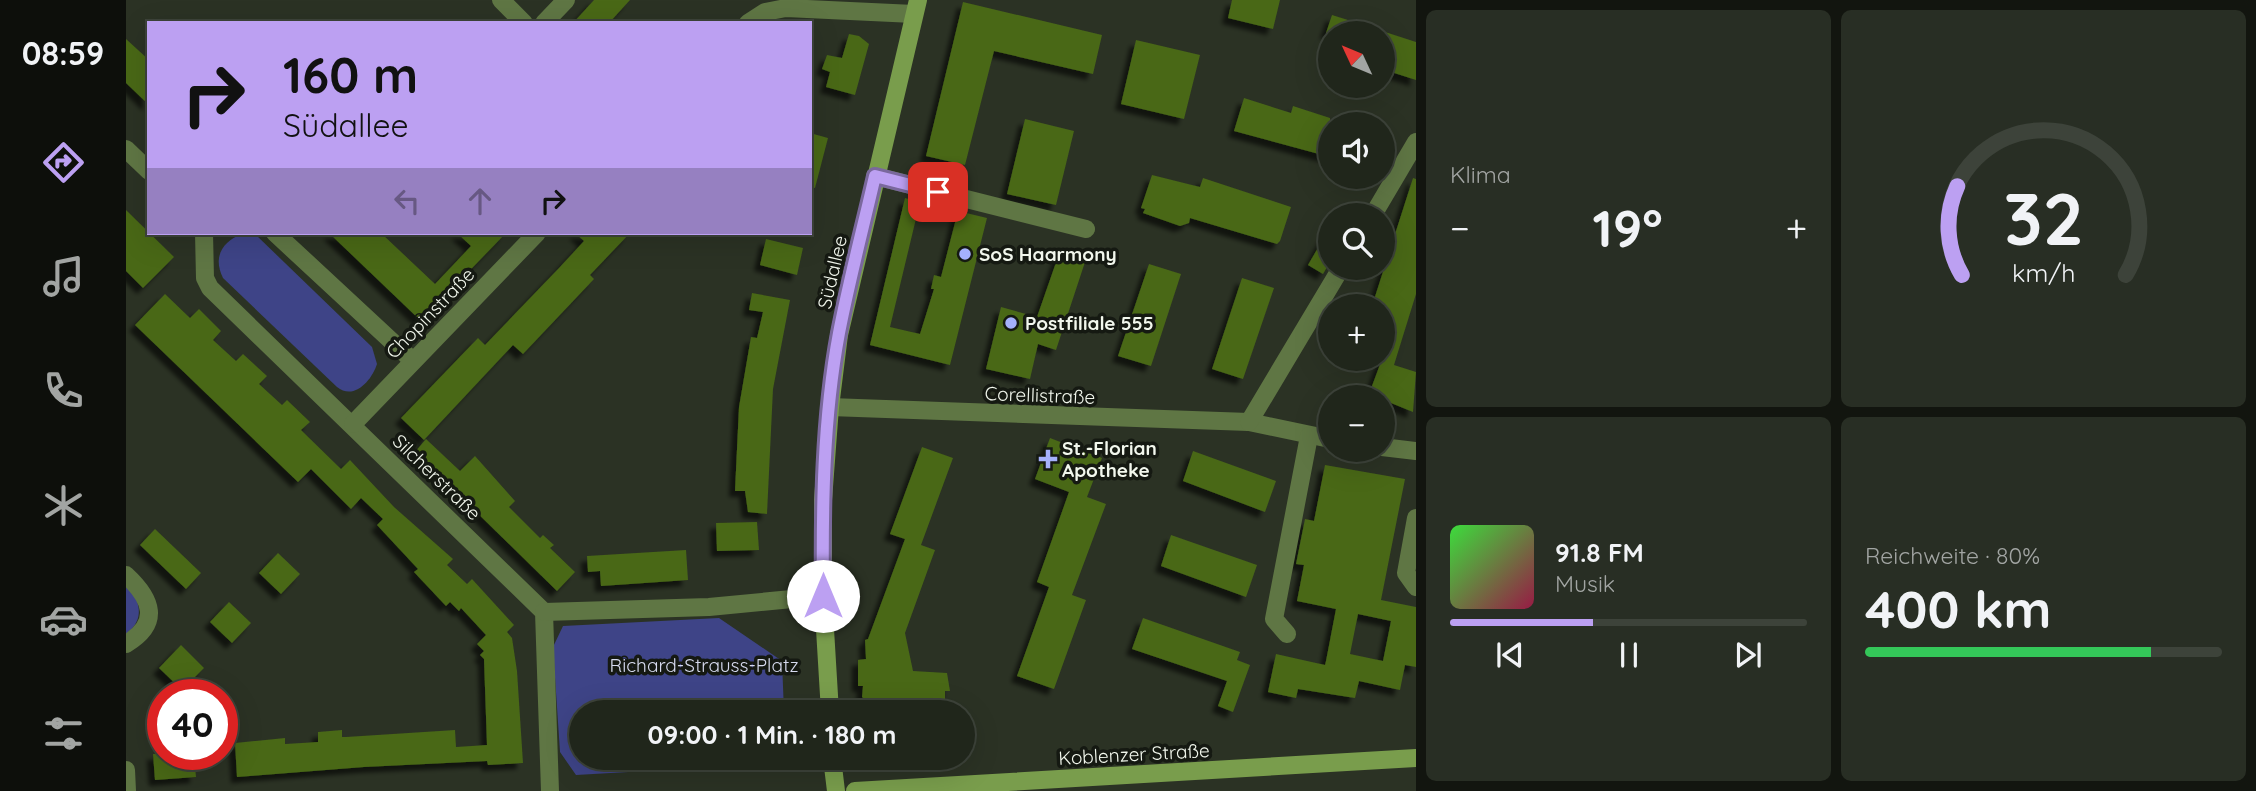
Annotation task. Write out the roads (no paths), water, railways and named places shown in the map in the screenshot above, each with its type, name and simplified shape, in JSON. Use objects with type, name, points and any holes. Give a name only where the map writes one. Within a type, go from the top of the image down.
[{"type":"street","points":[[501,0],[522,21]]},
{"type":"street","points":[[546,21],[566,0]]},
{"type":"street","points":[[749,21],[760,6],[916,7]]},
{"type":"street","name":"Südallee","points":[[829,700],[823,596],[823,500],[839,335],[916,7]]},
{"type":"street","points":[[1380,203],[1415,145]]},
{"type":"street","points":[[126,149],[147,169]]},
{"type":"street","points":[[875,176],[1086,229]]},
{"type":"street","name":"Silcherstraße","points":[[204,235],[205,278],[211,288],[544,612]]},
{"type":"street","points":[[277,235],[413,361]]},
{"type":"street","name":"Chopinstraße","points":[[353,424],[535,235]]},
{"type":"street","points":[[1249,422],[1334,280]]},
{"type":"street","name":"Corellistraße","points":[[830,407],[1249,422],[1318,437]]},
{"type":"street","points":[[1287,634],[1274,619],[1310,436]]},
{"type":"street","points":[[1395,449],[1416,451]]},
{"type":"street","points":[[1416,518],[1406,573],[1416,587]]},
{"type":"street","points":[[126,575],[146,598],[149,611],[143,629],[126,644]]},
{"type":"street","points":[[550,791],[544,612],[709,607],[823,596]]},
{"type":"street","name":"Koblenzer Straße","points":[[855,791],[1416,758]]},
{"type":"street","points":[[126,770],[127,791]]},
{"type":"street","points":[[833,770],[836,791]]},
{"type":"place","name":"SoS Haarmony","points":[[965,254]]},
{"type":"place","name":"Postfiliale 555","points":[[1011,323]]},
{"type":"place","name":"St.-Florian Apotheke","points":[[1048,459]]},
{"type":"park label","name":"Richard-Strauss-Platz","points":[[704,665]]}]
